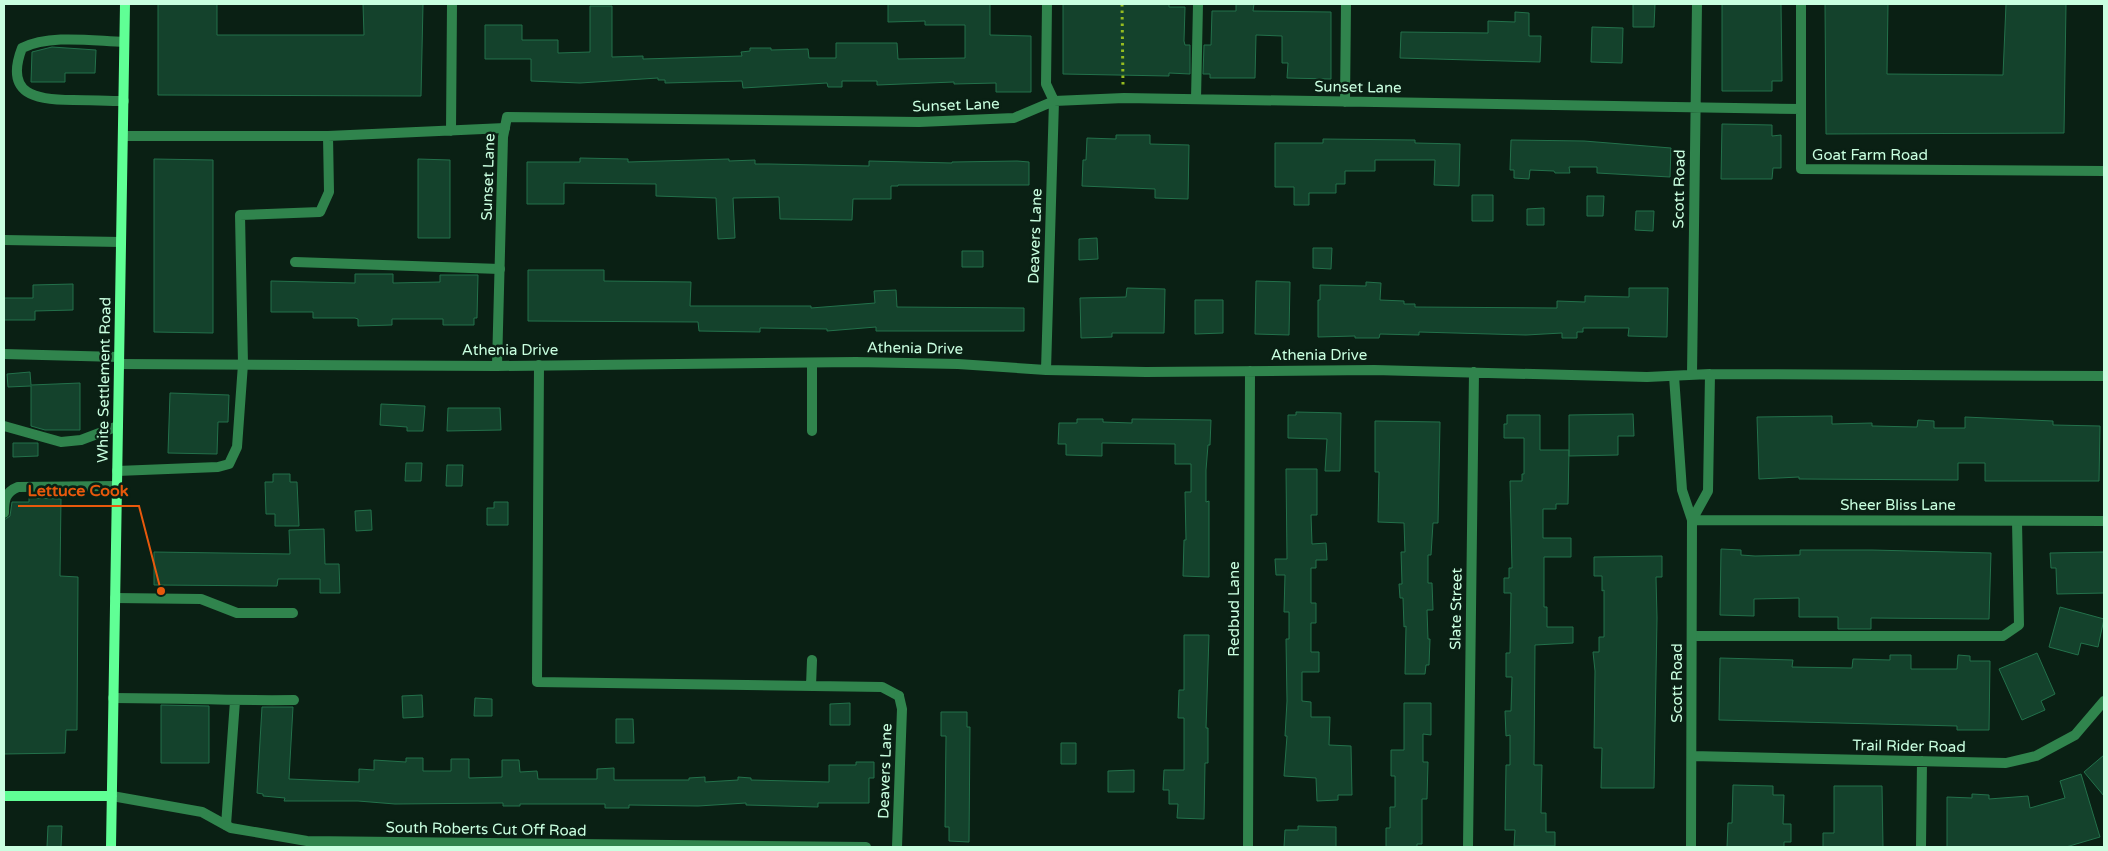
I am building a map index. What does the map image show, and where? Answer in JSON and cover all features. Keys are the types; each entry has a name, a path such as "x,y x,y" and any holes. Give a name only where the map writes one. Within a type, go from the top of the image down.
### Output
{"main road":[{"name":"White Settlement Road","path":"111,847 125,4"},
{"path":"4,796 112,796"}],"street":[{"path":"450,130 452,4"},
{"path":"1047,4 1046,84 1054,102"},
{"path":"1196,99 1198,4"},
{"path":"1344,102 1346,4"},
{"name":"Scott Road","path":"1692,375 1696,4"},
{"name":"Goat Farm Road","path":"1801,4 1801,169 2104,171"},
{"path":"124,42 52,40 33,42 22,48 18,59 18,76 22,87 30,95 49,100 124,101"},
{"name":"Sunset Lane","path":"497,366 505,128 507,118 986,121 1014,118 1054,102 1124,98 1801,108"},
{"name":"Deavers Lane","path":"1046,370 1054,102"},
{"path":"123,136 328,136 505,128"},
{"path":"117,471 218,467 229,464 236,447 243,364 240,215 320,212 330,192 328,136"},
{"path":"4,240 121,242"},
{"path":"295,262 500,269"},
{"name":"Athenia Drive","path":"4,354 243,364 497,366 812,363 958,364 1046,370 1146,372 1374,370 1674,376 1710,374 2104,376"},
{"path":"812,363 812,431"},
{"path":"539,365 537,682 811,686 812,660"},
{"name":"Redbud Lane","path":"1248,847 1250,370"},
{"name":"Slate Street","path":"1468,847 1474,372"},
{"name":"Scott Road","path":"1692,520 1708,491 1710,374"},
{"name":"Scott Road","path":"1674,376 1682,490 1692,520 1691,847"},
{"path":"4,426 61,442 81,440 118,426"},
{"path":"4,513 4,500 10,490 18,487 117,486"},
{"name":"Sheer Bliss Lane","path":"1692,520 2104,521"},
{"path":"1692,636 2003,636 2018,625 2017,521"},
{"path":"116,598 201,599 236,613 293,613"},
{"name":"Deavers Lane","path":"811,686 882,688 898,696 902,710 897,847"},
{"path":"113,698 294,700"},
{"path":"226,825 235,700"},
{"name":"Trail Rider Road","path":"1692,756 2006,763 2036,756 2075,735 2104,701"},
{"path":"1921,847 1922,761"},
{"name":"South Roberts Cut Off Road","path":"112,796 202,812 231,828 307,841 866,847"}],"path":[{"path":"1122,4 1124,98"}],"building":[{"path":"158,4 217,4 217,35 364,35 363,4 423,4 421,96 158,95"},
{"path":"888,4 990,4 990,35 1031,36 1031,92 996,92 996,83 954,84 954,82 877,85 877,81 842,81 842,87 828,87 827,83 743,88 742,81 665,83 665,80 658,80 658,78 580,83 531,81 531,59 485,59 485,25 522,25 522,40 558,40 558,53 590,52 590,6 612,6 612,57 643,56 643,59 742,56 741,52 750,51 750,48 771,48 771,50 808,49 809,58 836,58 836,43 897,43 898,59 965,58 965,25 925,25 925,21 888,22"},
{"path":"1063,4 1169,4 1169,7 1185,7 1184,41 1185,45 1190,45 1190,74 1169,73 1169,76 1063,74"},
{"path":"1236,4 1254,4 1253,11 1331,12 1331,79 1287,78 1288,63 1282,63 1282,36 1256,35 1255,78 1210,78 1210,74 1203,74 1204,45 1211,45 1212,11 1236,11"},
{"path":"1633,4 1655,4 1654,27 1633,27"},
{"path":"1722,4 1781,4 1782,81 1772,81 1772,91 1722,91"},
{"path":"1825,4 1888,4 1887,74 2003,75 2006,4 2066,4 2064,133 1826,134"},
{"path":"1515,12 1529,13 1529,36 1541,36 1540,62 1400,58 1401,32 1488,33 1488,21 1515,22"},
{"path":"1592,27 1623,28 1622,63 1591,62"},
{"path":"52,47 96,50 95,73 65,73 65,82 31,82 32,52"},
{"path":"1722,124 1772,125 1772,136 1781,135 1781,168 1773,168 1772,179 1721,179"},
{"path":"1116,135 1150,135 1150,144 1189,145 1188,199 1155,198 1155,189 1082,186 1083,160 1086,160 1087,138 1116,139"},
{"path":"1323,139 1415,140 1415,143 1460,144 1459,186 1434,185 1435,160 1375,160 1375,171 1345,171 1345,184 1336,184 1336,193 1309,193 1309,205 1294,205 1294,187 1275,187 1275,143 1323,143"},
{"path":"1511,140 1584,141 1671,148 1670,177 1597,173 1597,167 1569,167 1570,173 1530,170 1529,179 1514,178 1514,170 1510,170"},
{"path":"580,158 628,159 628,162 729,159 729,161 755,160 755,164 869,166 869,161 952,163 1017,161 1029,162 1029,185 891,186 891,199 853,199 852,220 780,219 779,197 733,198 735,238 718,239 716,198 656,196 656,184 564,183 564,204 527,204 527,162 580,162"},
{"path":"154,159 213,160 213,333 154,332"},
{"path":"418,159 450,160 450,238 418,238"},
{"path":"1472,195 1493,195 1493,221 1472,221"},
{"path":"1587,196 1604,196 1603,216 1587,216"},
{"path":"1544,208 1544,225 1527,225 1527,209"},
{"path":"1636,211 1654,211 1653,231 1635,230"},
{"path":"1097,238 1098,259 1079,260 1079,239"},
{"path":"1313,248 1332,248 1331,269 1313,268"},
{"path":"962,251 983,251 983,267 962,267"},
{"path":"528,270 604,270 604,281 691,282 690,306 811,306 811,308 875,303 874,291 896,290 897,307 1024,308 1024,331 876,331 876,327 827,331 827,329 760,328 760,332 699,331 698,322 528,321"},
{"path":"355,274 393,274 393,283 440,282 440,275 478,275 477,318 474,318 474,325 443,325 443,319 392,319 392,325 358,326 358,319 355,318 313,318 313,312 271,312 271,281 355,283"},
{"path":"1256,281 1290,282 1289,335 1255,334"},
{"path":"1366,282 1381,283 1380,300 1404,301 1404,304 1415,304 1415,307 1557,308 1557,301 1585,302 1585,296 1629,297 1629,288 1668,288 1667,337 1628,336 1629,328 1583,328 1583,332 1577,332 1577,338 1562,338 1562,333 1526,335 1419,332 1419,335 1380,334 1379,338 1355,338 1355,336 1318,337 1320,285 1366,286"},
{"path":"73,284 73,310 35,311 35,320 4,320 4,298 33,298 33,285"},
{"path":"1127,288 1165,289 1164,333 1112,333 1112,337 1081,338 1080,298 1126,297"},
{"path":"1195,300 1223,300 1223,333 1195,334"},
{"path":"30,372 31,385 80,383 80,430 45,430 31,426 31,386 8,387 7,374"},
{"path":"170,393 229,395 228,422 218,422 217,454 168,453"},
{"path":"381,404 425,406 423,431 407,431 407,427 380,425"},
{"path":"448,408 500,408 501,430 447,431"},
{"path":"1296,412 1341,413 1340,471 1325,471 1327,439 1288,438 1288,415 1296,415"},
{"path":"1633,414 1634,436 1618,436 1618,455 1569,456 1569,415"},
{"path":"1507,415 1540,415 1540,450 1569,450 1568,504 1556,504 1556,509 1543,509 1543,538 1571,538 1571,557 1544,557 1544,607 1547,607 1547,627 1573,627 1573,643 1535,645 1534,765 1542,765 1541,813 1546,813 1546,832 1555,832 1555,846 1514,846 1515,830 1505,830 1506,765 1510,765 1510,735 1506,736 1505,711 1511,711 1512,677 1506,677 1506,653 1510,653 1511,593 1504,593 1504,578 1509,578 1509,568 1512,568 1510,481 1522,481 1522,474 1524,474 1524,438 1504,438 1504,424 1507,424"},
{"path":"1832,416 1832,424 1872,423 1872,426 1917,427 1918,420 1934,421 1934,428 1965,428 1965,417 2053,421 2053,425 2100,426 2099,481 1985,481 1985,463 1958,463 1958,480 1799,479 1799,477 1759,479 1757,417"},
{"path":"1077,419 1103,419 1103,422 1132,423 1132,419 1211,420 1206,470 1206,502 1209,501 1209,577 1183,576 1184,540 1186,540 1185,492 1191,492 1191,464 1175,464 1175,444 1102,443 1102,456 1066,455 1066,444 1058,444 1059,423 1077,423"},
{"path":"1375,421 1440,422 1438,523 1433,523 1431,555 1428,555 1428,583 1432,583 1433,610 1427,610 1428,639 1430,639 1429,665 1426,665 1425,674 1405,674 1406,626 1404,627 1403,598 1400,598 1399,584 1402,584 1401,552 1405,552 1404,523 1378,522 1379,472 1375,472"},
{"path":"13,443 38,443 38,456 13,457"},
{"path":"406,463 422,463 421,481 405,481"},
{"path":"447,465 463,465 462,486 446,486"},
{"path":"1286,469 1317,469 1317,515 1311,515 1312,544 1326,543 1327,560 1316,560 1316,568 1311,568 1311,603 1316,603 1316,623 1311,623 1311,652 1319,652 1319,672 1302,672 1302,701 1311,702 1311,717 1330,717 1329,745 1351,746 1352,795 1338,795 1338,800 1317,801 1316,778 1284,776 1287,736 1285,736 1287,701 1286,639 1289,639 1289,612 1284,612 1285,575 1276,575 1275,559 1287,559"},
{"path":"273,474 290,474 290,482 297,482 299,526 275,526 275,514 266,514 265,482 273,482"},
{"path":"29,498 61,499 60,576 78,577 77,730 66,730 65,753 4,754 4,520 10,516 12,502 29,502"},
{"path":"494,502 508,502 508,525 487,525 487,508 494,508"},
{"path":"371,510 372,530 356,531 355,511"},
{"path":"324,529 325,564 339,564 340,593 320,593 320,579 278,579 277,586 154,585 154,552 290,554 289,530"},
{"path":"1721,549 1741,550 1741,555 1755,556 1800,555 1800,550 1991,553 1989,619 1871,618 1871,629 1838,629 1838,617 1799,617 1799,598 1754,599 1754,616 1720,615"},
{"path":"2104,552 2104,593 2057,594 2056,568 2051,568 2050,553"},
{"path":"1662,556 1662,577 1656,577 1654,788 1601,788 1602,748 1594,748 1595,671 1593,652 1599,652 1599,637 1604,637 1604,590 1602,591 1602,576 1594,576 1594,557"},
{"path":"2060,607 2104,619 2098,647 2081,643 2078,655 2049,647"},
{"path":"1184,635 1209,635 1206,728 1208,728 1208,763 1205,763 1204,819 1177,818 1178,804 1169,804 1169,790 1163,790 1164,770 1184,770 1184,718 1178,718 1179,690 1184,690"},
{"path":"2037,653 2055,694 2041,701 2045,710 2022,720 1999,669"},
{"path":"1890,655 1911,655 1911,669 1957,669 1958,655 1970,656 1970,661 1990,661 1989,730 1957,730 1957,726 1719,720 1720,658 1793,660 1792,667 1852,668 1853,659 1890,660"},
{"path":"422,695 423,717 403,718 402,696"},
{"path":"475,698 492,699 492,716 474,716"},
{"path":"850,703 850,725 830,725 830,704"},
{"path":"1404,703 1431,703 1431,735 1423,734 1423,762 1428,762 1427,799 1422,799 1422,844 1417,844 1417,847 1386,847 1386,828 1390,828 1390,807 1395,807 1395,776 1391,776 1391,750 1404,750"},
{"path":"161,705 209,706 209,763 161,763"},
{"path":"262,707 293,707 289,779 359,782 359,769 374,770 374,760 406,762 406,758 423,758 423,771 451,771 451,759 469,759 469,778 502,777 502,760 519,760 520,772 537,771 538,779 597,779 597,769 614,768 614,780 689,780 689,778 705,777 705,782 738,780 738,777 751,778 751,780 829,782 829,765 856,765 856,762 874,762 874,778 869,778 869,803 818,803 818,807 746,805 746,803 698,806 629,805 629,808 605,808 605,804 520,804 520,806 503,806 503,803 395,804 358,801 284,801 285,798 263,796 263,794 257,793"},
{"path":"941,712 967,712 967,727 970,727 969,842 949,841 949,827 945,827 946,736 941,736"},
{"path":"616,719 633,719 634,743 616,743"},
{"path":"1061,743 1076,743 1076,764 1061,764"},
{"path":"2104,755 2104,796 2084,772"},
{"path":"1134,770 1134,792 1108,792 1108,771"},
{"path":"2081,774 2100,837 2066,847 1947,847 1947,797 1972,798 1972,794 1989,795 1989,799 2028,796 2030,808 2065,798 2060,781"},
{"path":"1733,785 1773,786 1773,795 1784,795 1783,824 1791,824 1791,842 1784,842 1784,847 1727,847 1728,823 1732,823"},
{"path":"1834,786 1882,786 1883,847 1823,847 1823,833 1834,833"},
{"path":"48,826 62,826 61,847 47,847"},
{"path":"1298,826 1336,827 1336,847 1284,847 1285,830 1298,830"}],"place":[{"name":"Lettuce Cook","path":"161,591"}]}
